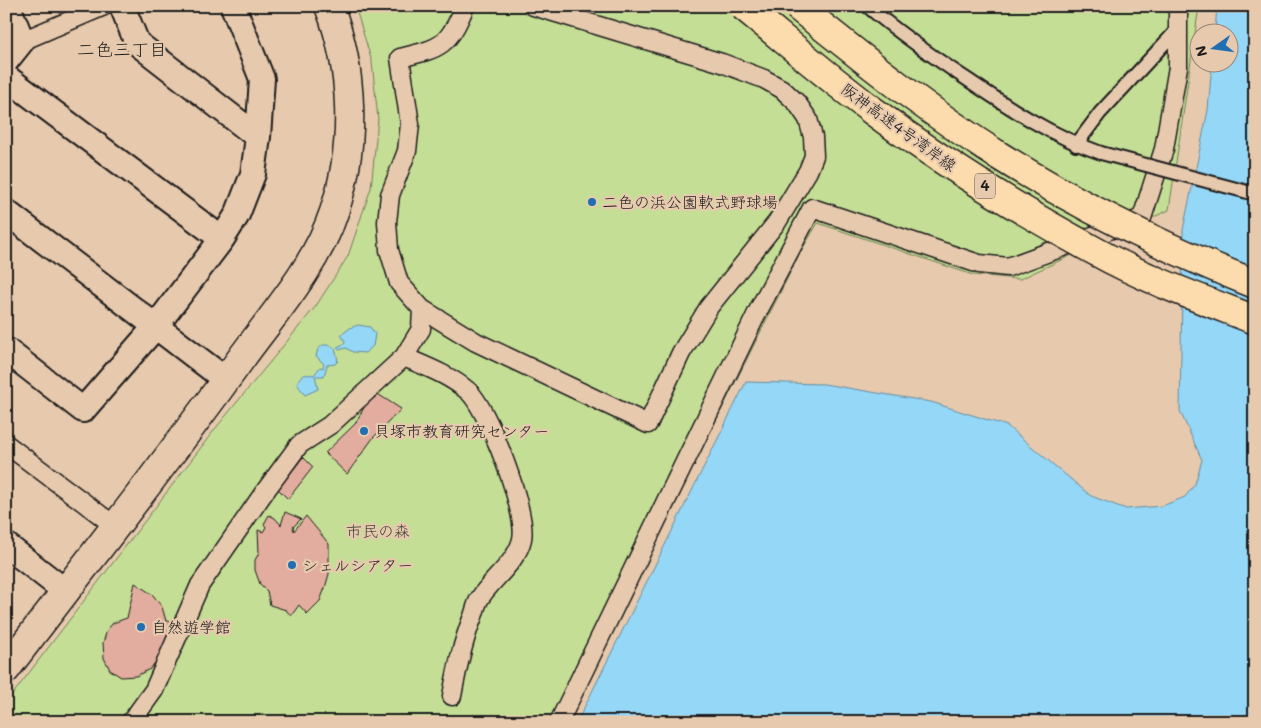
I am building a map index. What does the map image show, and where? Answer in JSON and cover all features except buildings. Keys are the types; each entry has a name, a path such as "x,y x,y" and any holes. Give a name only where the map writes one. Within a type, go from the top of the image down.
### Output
{"highway":[{"name":"阪神高速4号湾岸線","path":"743,6 872,110 941,159 1018,207 1096,252 1173,288 1255,320"},
{"name":"阪神高速4号湾岸線","path":"797,6 874,68 1001,157 1100,213 1195,260 1255,284"}],"street":[{"path":"8,6 22,41"},
{"path":"6,61 22,41 104,6"},
{"path":"122,6 137,43 258,137"},
{"path":"6,350 83,410 156,326 222,239 237,215 253,174 262,80 233,6"},
{"path":"6,668 226,380 310,263 334,212 343,174 349,102 341,42 329,6"},
{"path":"465,6 456,27 438,48 400,58 410,124 406,151 390,195 387,231 389,250 399,283 422,309 476,342 648,424 681,353 709,307 777,222 808,172 814,156 808,119 797,103 782,89 764,79 722,63 533,6"},
{"path":"559,722 758,311 812,208 979,264 1008,266 1142,218 1164,149 1178,67 1176,31 1178,6"},
{"path":"6,77 222,239"},
{"path":"6,212 226,380"},
{"path":"131,722 154,690 200,585 299,444 330,425 404,357 421,329 422,309"},
{"path":"404,357 446,375 470,392 485,416 504,461 522,519 522,539 512,557 480,598 464,637 452,696"},
{"path":"6,444 115,526"},
{"path":"6,545 65,591"}],"lane":[{"path":"867,6 901,35 1010,109 1076,145 1255,194"},
{"path":"1076,145 1100,113 1176,31"}],"green space":[{"name":"市民の森","path":"355,6 1199,6 1197,22 1188,22 1189,72 1169,210 1020,279 973,275 818,223 800,253 565,722 6,722 6,703 215,429 316,306 348,256 371,188 378,119 372,62"}],"water":[{"path":"1217,6 1255,6 1255,722 577,722 746,382 824,384 931,402 1007,426 1091,496 1126,509 1162,506 1185,497 1195,484 1202,460 1180,411 1183,230 1208,110 1211,72 1238,72 1238,22 1216,22"},
{"path":"358,325 370,327 375,334 373,346 365,353 353,352 346,348 339,350 337,347 344,344 345,341 341,335"},
{"path":"323,345 335,348 338,361 335,364 327,365 324,376 315,376 318,389 305,395 297,384 298,381 303,375 314,375 320,367 323,368 324,364 316,356 318,349"}],"place":[{"name":"二色の浜公園軟式野球場","path":"592,202"},
{"name":"貝塚市教育研究センター","path":"364,431"},
{"name":"シェルシアター","path":"292,565"},
{"name":"自然遊学館","path":"141,627"}],"district":[{"name":"二色三丁目","path":"122,50"}]}
